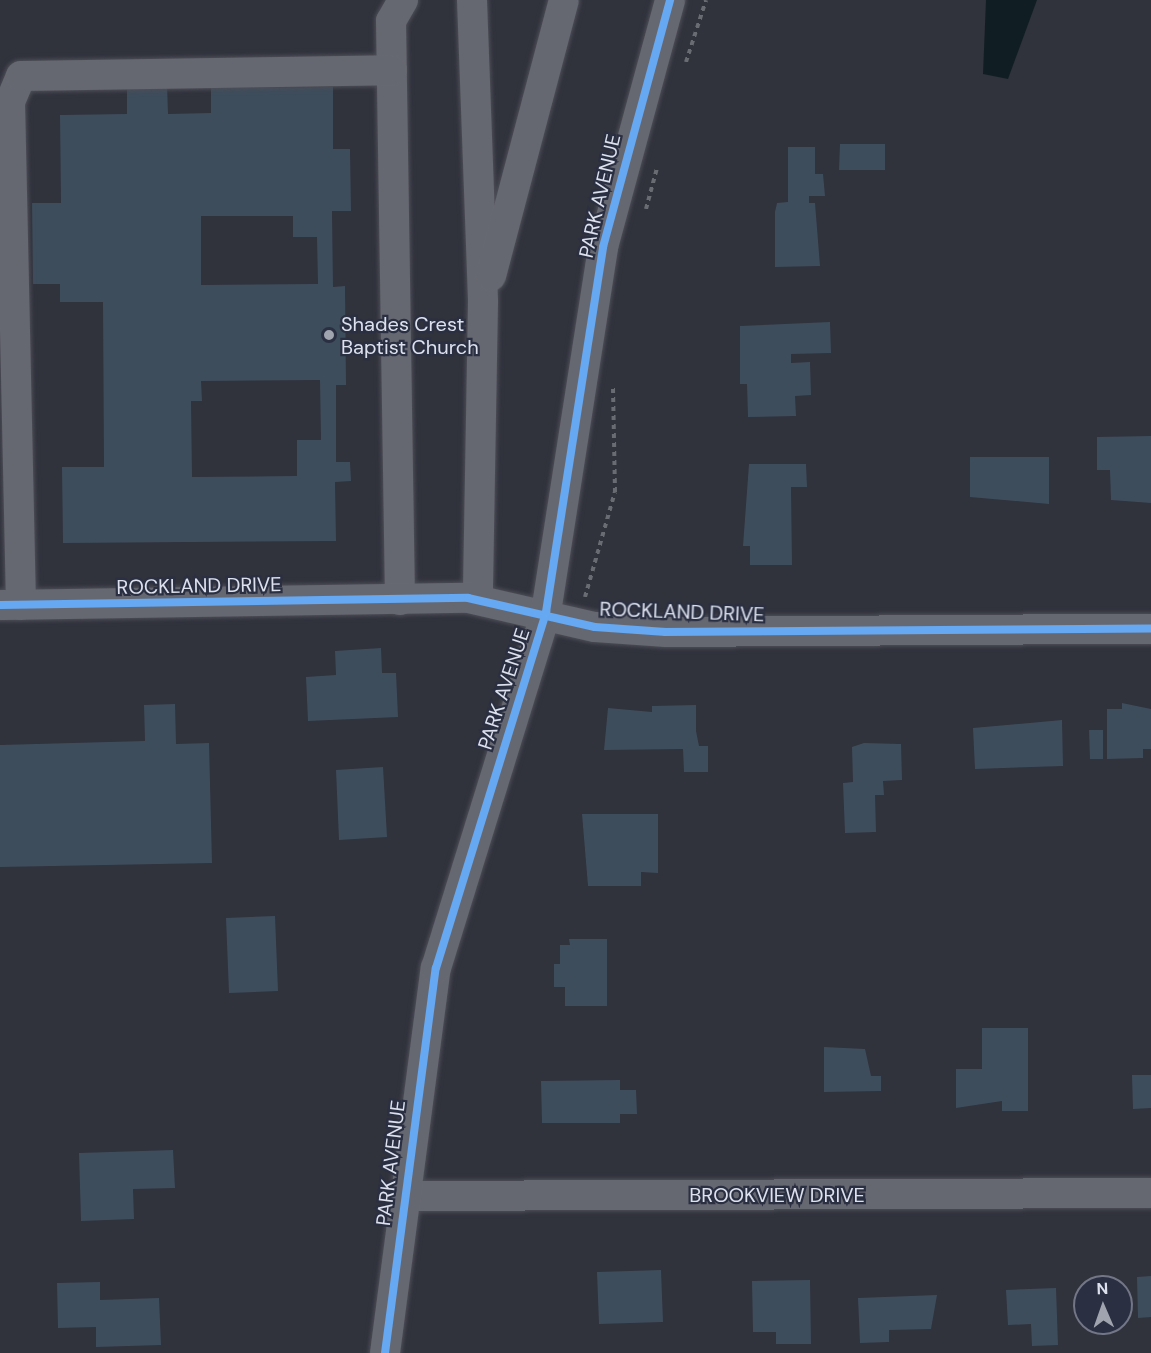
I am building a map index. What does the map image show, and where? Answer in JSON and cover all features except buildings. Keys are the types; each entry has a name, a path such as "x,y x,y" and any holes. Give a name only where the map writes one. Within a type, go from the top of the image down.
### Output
{"street":[{"path":"400,600 391,21 403,0"},
{"path":"472,0 483,302 478,598"},
{"path":"483,302 564,0"},
{"name":"PARK AVENUE","path":"385,1353 403,1196 427,1023 452,905 546,612 603,247 670,0"},
{"path":"10,605 7,315 10,102 21,76 392,70"},
{"name":"ROCKLAND DRIVE","path":"10,605 478,598 546,612 595,627 666,632 1151,629"},
{"name":"BROOKVIEW DRIVE","path":"403,1196 1151,1193"}],"shaded area":[{"path":"986,0 1037,0 1008,79 983,74"}],"cycle path":[{"path":"385,1353 436,968 546,612 603,247 670,0"},
{"path":"0,605 468,598 595,627 666,632 1151,629"}],"place":[{"name":"Shades Crest Baptist Church","path":"329,335"}]}
